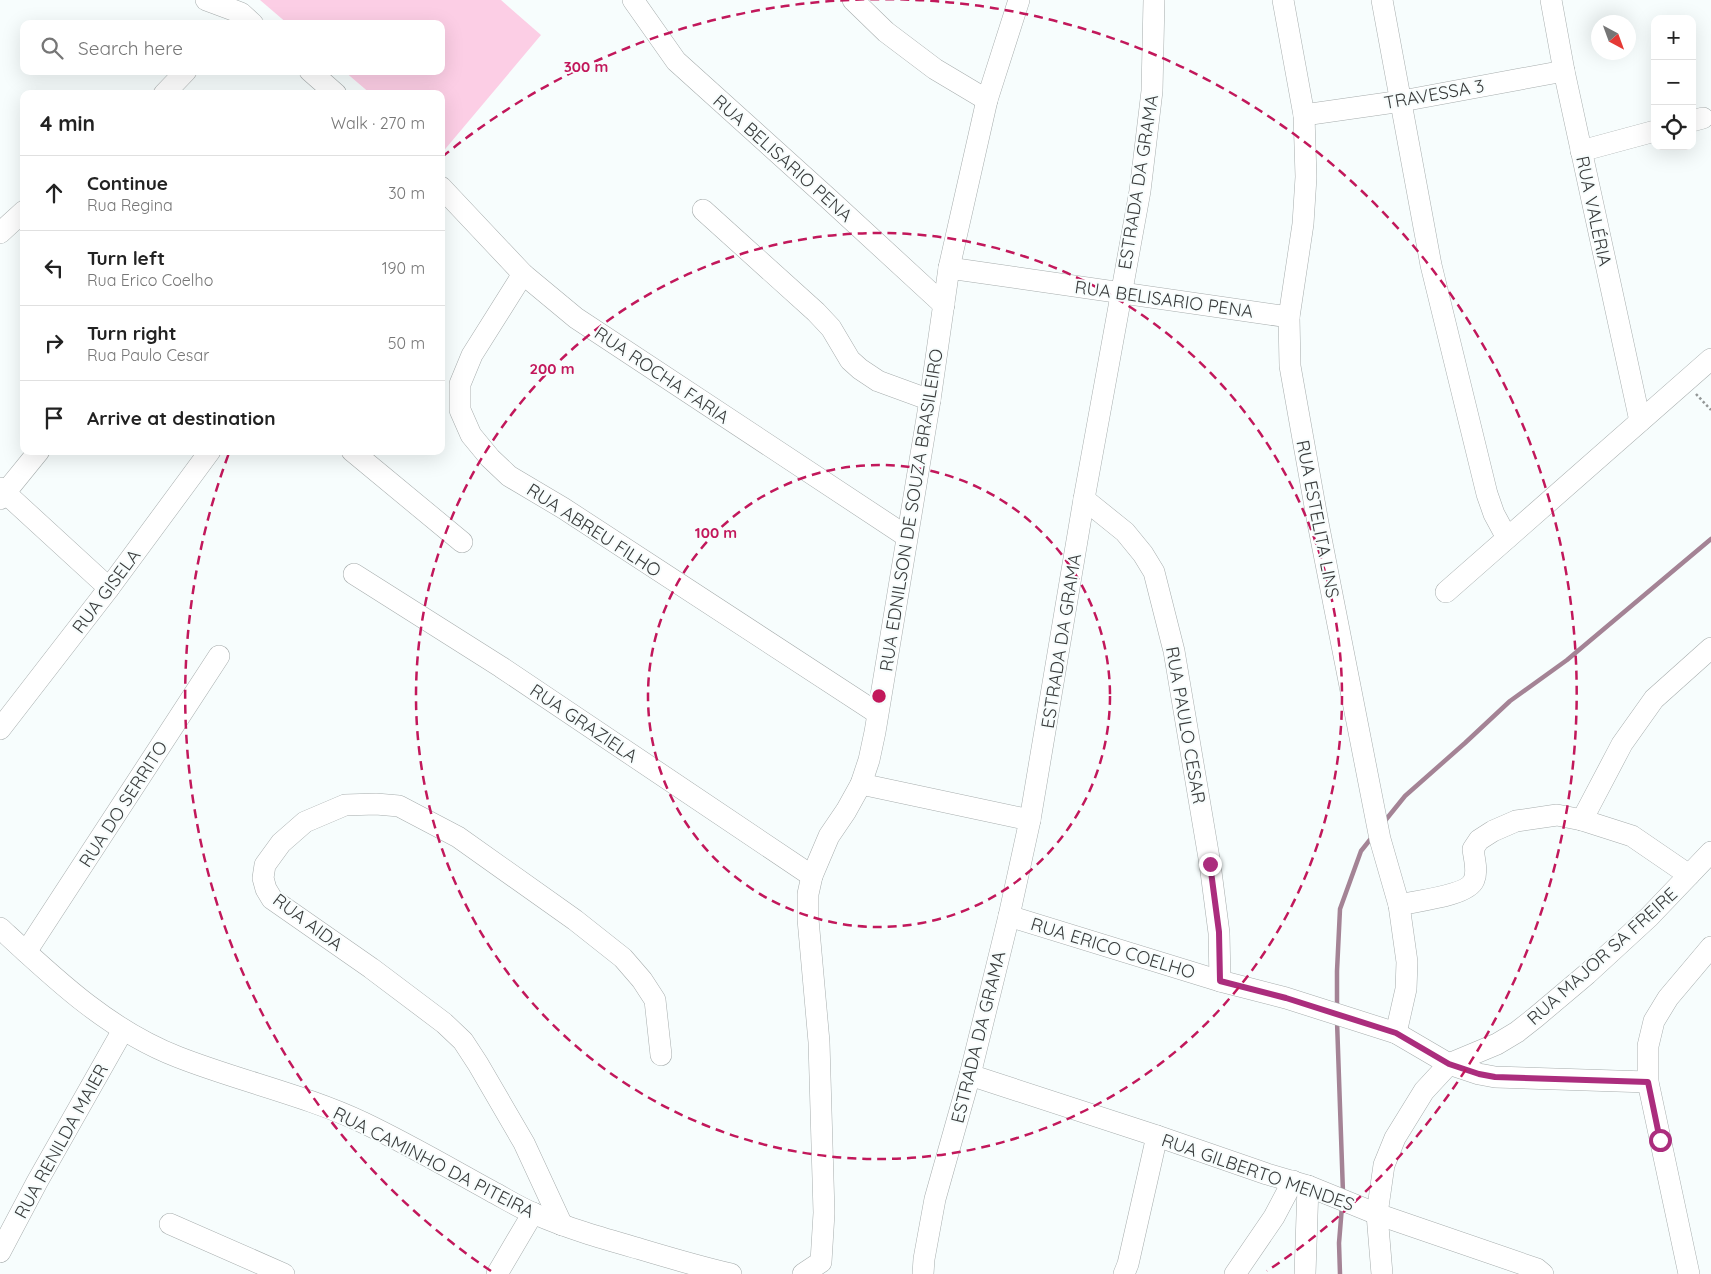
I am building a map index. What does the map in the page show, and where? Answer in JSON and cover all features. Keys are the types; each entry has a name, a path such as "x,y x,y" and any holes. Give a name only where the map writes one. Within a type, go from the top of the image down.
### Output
{"street":[{"name":"RUA BELISARIO PENA","path":"633,0 676,61 944,305"},
{"path":"853,0 886,32 935,69 987,100"},
{"name":"RUA EDNILSON DE SOUZA BRASILEIRO","path":"803,1274 821,1268 824,1213 819,1042 808,919 808,894 812,876 829,836 861,784 869,760 930,400 949,268 987,100 1018,0"},
{"name":"ESTRADA DA GRAMA","path":"923,1274 935,1200 970,1075 1009,916 1030,820 1084,499 1140,191 1152,91 1154,0"},
{"name":"RUA ESTELITA LINS","path":"1283,0 1304,116 1306,177 1303,224 1289,317 1290,366 1295,402 1378,830 1399,905 1407,962 1406,989 1396,1033"},
{"path":"1382,0 1433,274 1487,494 1494,514 1507,538"},
{"name":"RUA VALÉRIA","path":"1551,0 1564,71 1640,421"},
{"path":"214,7 229,8 248,20"},
{"name":"TRAVESSA 3","path":"1304,116 1564,71"},
{"path":"168,90 182,75"},
{"path":"315,75 331,90"},
{"path":"1581,151 1651,132"},
{"name":"RUA ROCHA FARIA","path":"445,191 522,274 584,323 906,536"},
{"path":"702,210 816,312 831,328 850,360 860,369 878,381 930,400"},
{"path":"0,233 20,215"},
{"name":"RUA BELISARIO PENA","path":"949,268 1289,317"},
{"name":"RUA ABREU FILHO","path":"522,274 472,355 460,384 460,410 470,435 509,476 571,514 877,713"},
{"path":"1446,592 1711,360"},
{"path":"36,455 2,494 109,588"},
{"name":"RUA GISELA","path":"0,729 109,588 207,455"},
{"path":"357,455 462,542"},
{"name":"RUA PAULO CESAR","path":"1084,499 1125,532 1143,554 1154,572 1174,650 1210,864 1219,932 1220,981"},
{"name":"RUA GRAZIELA","path":"354,574 500,667 812,876"},
{"path":"1582,820 1622,744 1654,699 1711,648"},
{"name":"RUA DO SERRITO","path":"26,952 219,656"},
{"path":"861,784 1030,820"},
{"name":"RUA AIDA","path":"562,1225 524,1143 463,1041 444,1023 372,968 272,899 266,889 263,878 265,865 281,843 305,822 345,805 376,804 399,806 458,837 575,920 623,958 642,980 655,1000 661,1055"},
{"path":"1399,905 1453,894 1467,888 1474,881 1476,872 1473,849 1479,840 1493,831 1516,821 1548,816 1582,820 1632,836 1689,876"},
{"name":"RUA MAJOR SA FREIRE","path":"1382,1274 1367,1210 1394,1138 1424,1091 1449,1064 1497,1044 1517,1032 1536,1017 1587,974 1649,917 1711,852"},
{"name":"RUA ERICO COELHO","path":"1009,916 1220,981 1286,998 1396,1033 1449,1064 1479,1074 1495,1077 1648,1082"},
{"name":"RUA CAMINHO DA PITEIRA","path":"0,928 65,988 93,1010 123,1030 178,1057 328,1108 363,1123 533,1213 562,1225 724,1273"},
{"path":"1689,1274 1648,1082 1648,1046 1654,1021 1668,998 1711,948"},
{"name":"RUA RENILDA MAIER","path":"0,1252 37,1182 123,1030"},
{"name":"RUA GILBERTO MENDES","path":"970,1075 1300,1184 1367,1210 1537,1269 1544,1274"},
{"path":"1124,1274 1128,1264 1157,1136"},
{"path":"1235,1274 1274,1217 1300,1184"},
{"path":"1300,1184 1305,1274"},
{"path":"497,1274 533,1213"},
{"path":"170,1224 284,1274"}],"shaded area":[{"path":"260,0 501,0 541,35 445,149 445,90 366,90 349,75 445,75 445,20 283,20"}],"waterway":[{"path":"1384,822 1405,796 1510,701 1567,660 1711,539"},
{"path":"1337,1008 1340,909 1361,851 1373,836"},
{"path":"1337,1021 1343,1193"},
{"path":"1340,1274 1339,1243 1342,1206"}],"route":[{"path":"1210,864 1219,932 1220,981 1286,998 1396,1033 1449,1064 1479,1074 1495,1077 1648,1082 1660,1140"}]}
